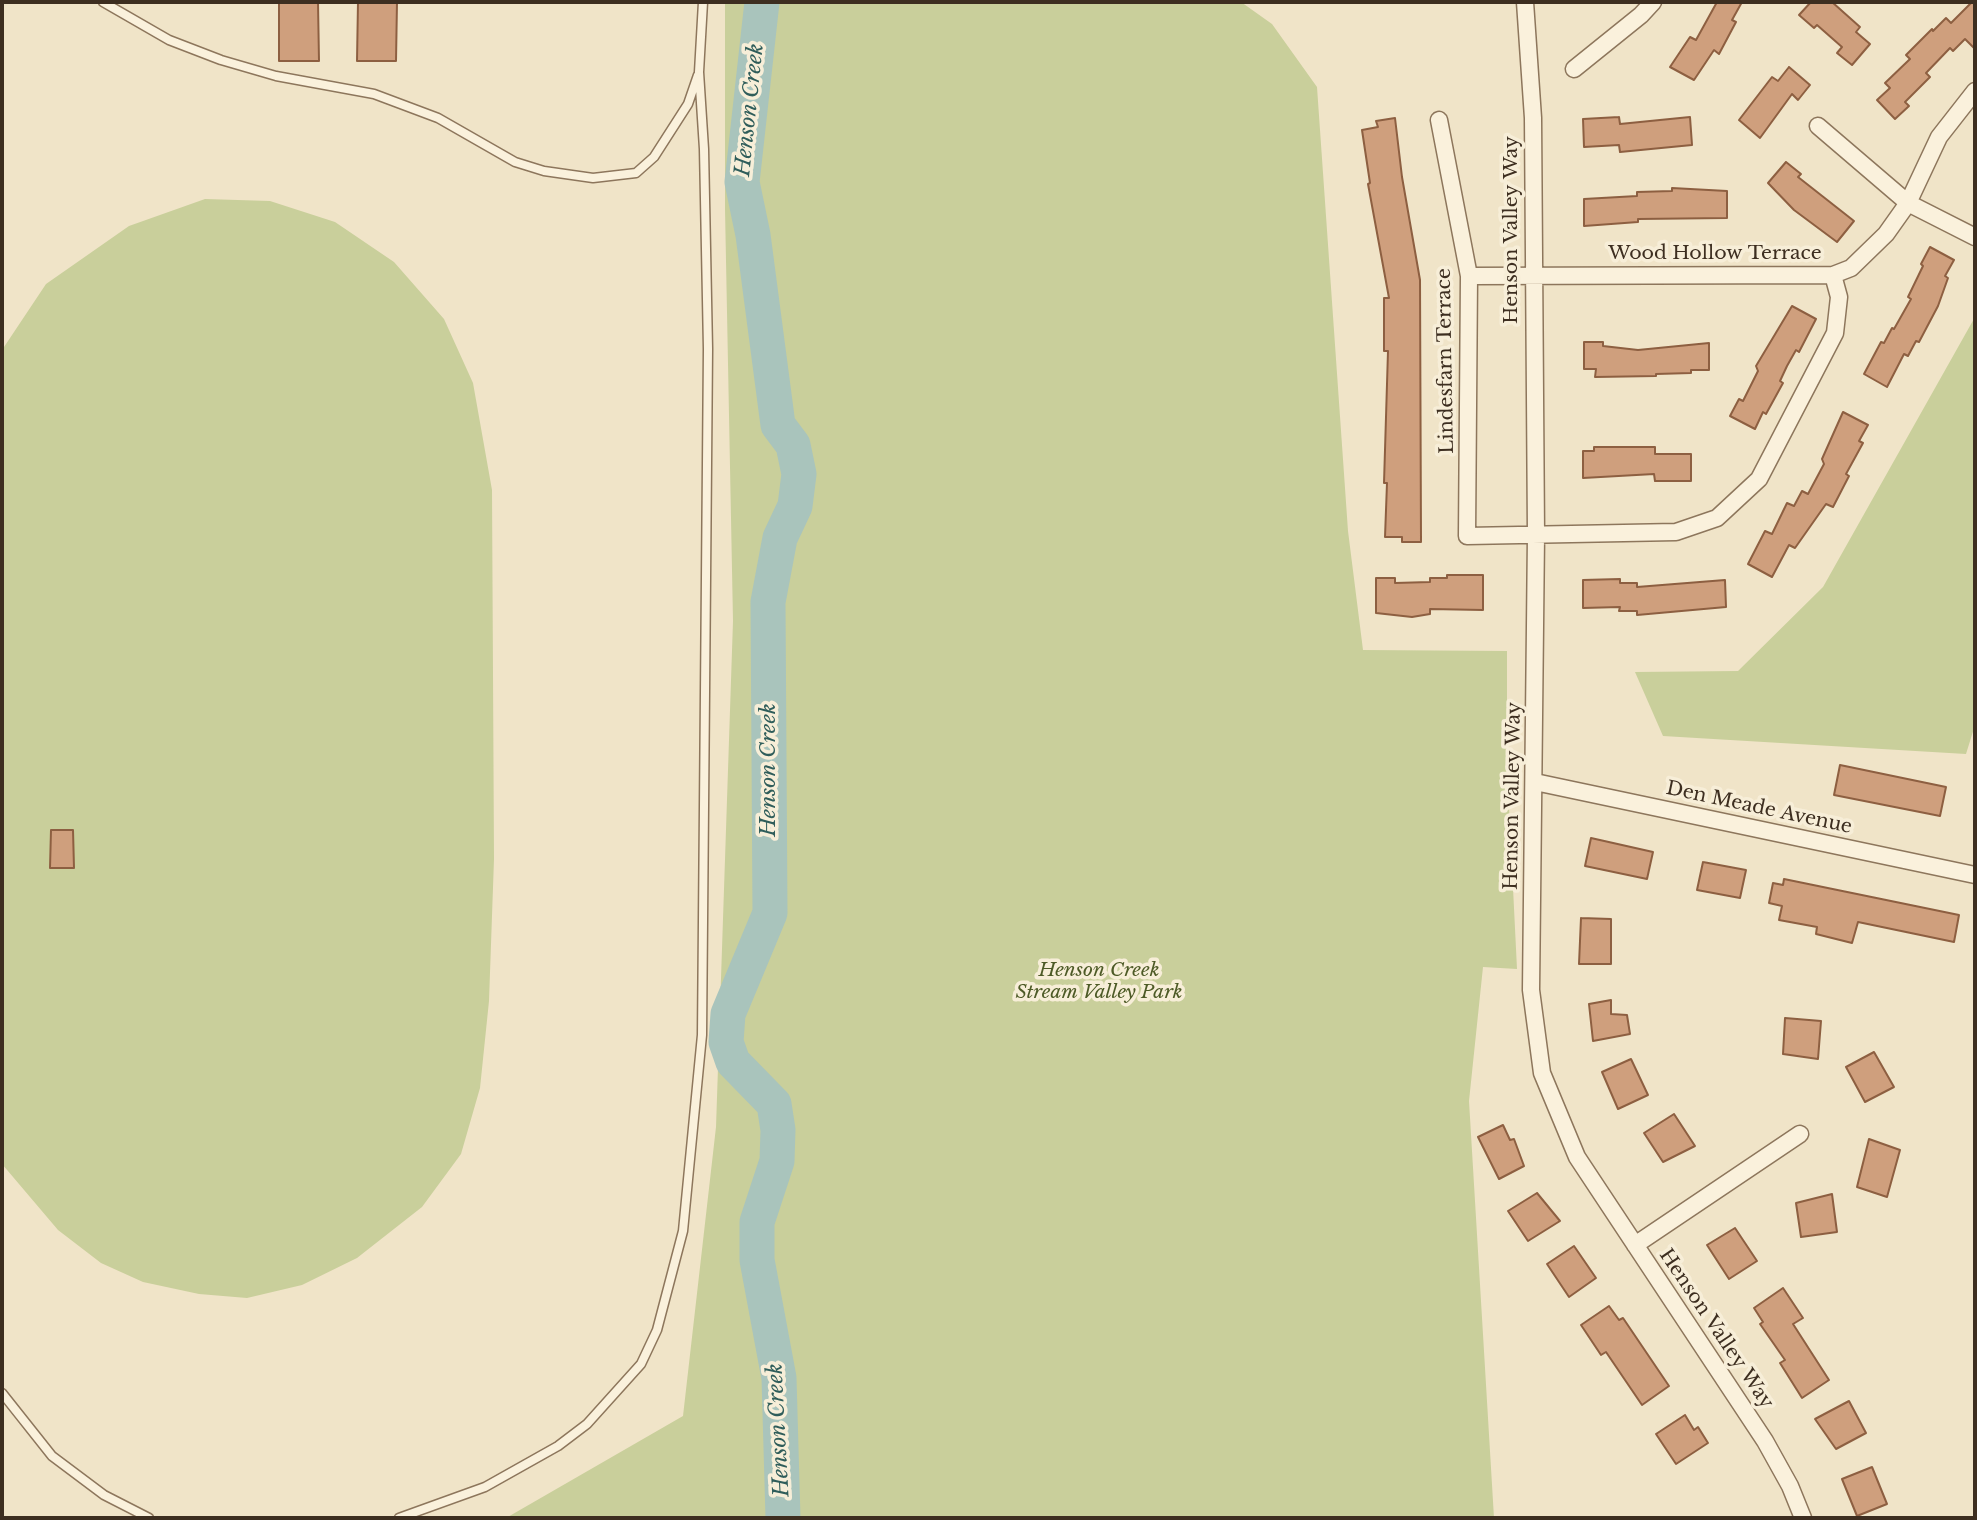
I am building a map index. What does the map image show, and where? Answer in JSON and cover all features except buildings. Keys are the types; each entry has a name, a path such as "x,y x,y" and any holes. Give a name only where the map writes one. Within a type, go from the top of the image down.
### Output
{"street":[{"name":"Henson Valley Way","path":"1525,2 1533,118 1536,535 1531,989 1542,1073 1577,1157 1765,1441 1790,1486 1803,1518"},
{"path":"1574,69 1641,15 1653,2"},
{"name":"Wood Hollow Terrace","path":"1469,276 1833,275 1851,268 1875,247 1908,203 1939,137 1975,90"},
{"name":"Lindesfarn Terrace","path":"1439,120 1469,276 1467,536 1536,535"},
{"path":"1818,126 1908,203 1975,237"},
{"path":"1536,535 1676,532 1717,518 1734,504 1759,479 1835,332 1839,297 1833,275"},
{"name":"Den Meade Avenue","path":"1535,782 1975,875"},
{"path":"1635,1245 1800,1134"}],"lane":[{"path":"103,2 169,40 221,60 276,76 374,94 438,118 515,162 544,171 593,178 636,173 654,156 688,104 699,72"},
{"path":"399,1518 485,1487 558,1446 587,1424 641,1364 657,1330 683,1231 702,1035 708,349 704,149 699,72 703,2"},
{"path":"2,1393 52,1456 104,1495 149,1518"}],"green space":[{"name":"Henson Creek Stream Valley Park","path":"725,2 1241,2 1272,24 1317,87 1348,531 1363,650 1507,651 1507,766 1517,969 1483,967 1469,1101 1494,1518 506,1518 683,1416 716,1127 733,621 725,209"},
{"path":"205,199 270,201 335,222 394,262 444,319 473,383 492,490 494,859 489,1001 480,1088 461,1154 422,1207 357,1258 302,1285 247,1298 199,1294 143,1282 101,1263 58,1230 2,1164 2,350 46,284 129,226"},
{"path":"1975,317 1975,725 1966,754 1663,736 1635,672 1738,671 1823,587"}],"waterway":[{"name":"Henson Creek","path":"762,2 742,182 753,235 778,425 793,445 799,474 795,506 780,538 768,602 770,913 728,1014 726,1042 733,1062 774,1104 778,1130 777,1161 757,1222 757,1260 779,1378 783,1518"}]}
